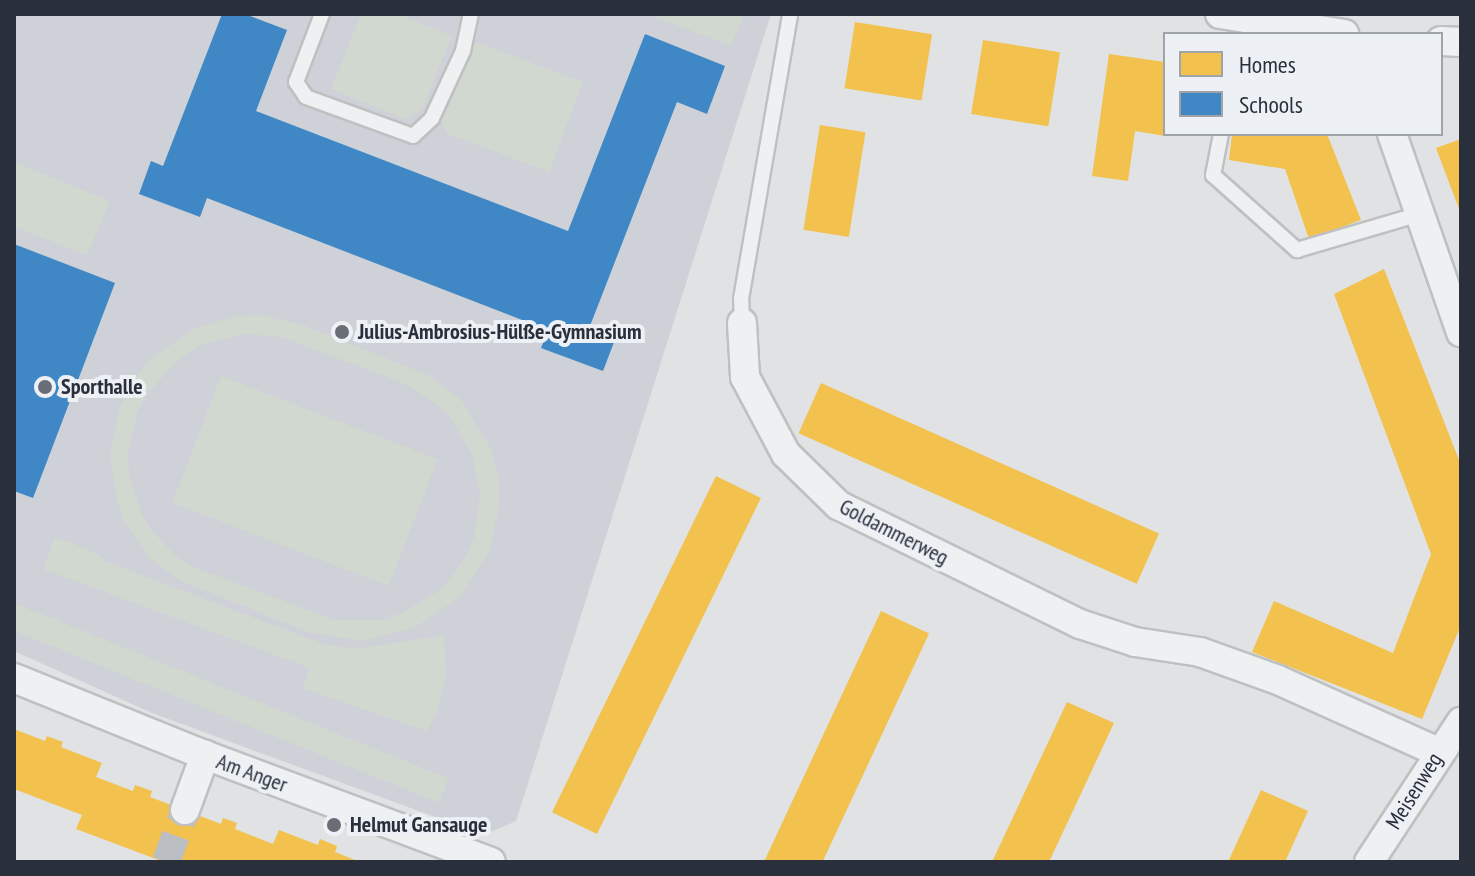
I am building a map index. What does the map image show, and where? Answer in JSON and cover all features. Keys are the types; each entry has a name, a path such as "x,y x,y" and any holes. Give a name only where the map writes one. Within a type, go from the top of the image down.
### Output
{"street":[{"path":"1233,22 1326,32"},
{"path":"1393,136 1461,332"},
{"name":"Goldammerweg","path":"742,323 745,377 786,454 838,505 1080,624 1135,642 1200,652 1278,680 1438,752"},
{"name":"Am Anger","path":"14,678 205,755 491,862"},
{"name":"Meisenweg","path":"1369,862 1438,752 1461,722"},
{"path":"185,810 205,755"}],"lane":[{"path":"322,14 296,82 306,97 413,136 432,118 463,51 471,14"},
{"name":"Goldammerweg","path":"742,323 741,299 790,14"},
{"path":"1221,136 1213,175 1297,250 1420,214"}],"shaded area":[{"name":"Julius-Ambrosius-Hülße-Gymnasium","path":"14,14 771,14 516,821 484,835 152,713 14,651"},
{"path":"361,14 398,14 452,36 422,110 405,119 331,89"},
{"path":"647,14 744,14 731,46"},
{"path":"471,40 583,82 549,172 448,134 441,121"},
{"path":"14,162 110,201 87,255 14,227"},
{"path":"259,315 303,325 430,376 462,401 491,449 499,479 499,505 490,551 460,597 414,628 362,641 308,632 181,581 151,559 124,521 117,501 110,456 119,409 131,383 149,360 195,328 238,316","holes":["244,334 281,337 403,383 436,403 452,420 472,455 480,495 474,537 466,556 442,589 404,612 384,620 334,620 195,568 178,558 152,531 141,513 129,474 128,453 137,413 147,393 181,358 203,344"]},
{"path":"221,376 438,459 389,586 172,503"},
{"path":"55,537 98,554 105,561 320,643 355,649 444,635 446,675 437,712 427,731 302,688 310,668 43,569"},
{"path":"14,603 449,779 439,803 14,631"}],"building: Homes":[{"path":"855,22 932,34 922,100 845,88"},
{"path":"983,40 1060,52 1048,126 971,114"},
{"path":"1109,54 1163,62 1163,136 1135,131 1128,181 1092,176"},
{"path":"820,125 865,132 849,237 803,230"},
{"path":"1232,136 1328,136 1361,220 1309,239 1285,169 1229,160"},
{"path":"1461,139 1461,214 1436,148"},
{"path":"1384,269 1461,465 1461,625 1422,719 1252,652 1274,601 1393,653 1431,554 1334,294"},
{"path":"821,383 1159,533 1137,584 799,433"},
{"path":"716,476 761,498 597,834 552,812"},
{"path":"881,611 929,633 822,862 764,862"},
{"path":"1067,702 1114,723 1049,862 992,862"},
{"path":"14,729 45,741 47,736 63,742 61,747 102,763 96,777 133,791 135,785 152,791 150,797 221,824 223,818 237,823 235,829 273,844 279,830 318,845 320,839 337,846 335,852 360,862 164,862 76,829 82,815 14,789"},
{"path":"1261,790 1308,811 1285,862 1228,862"}],"building: Schools":[{"path":"222,14 245,14 287,30 256,111 568,231 645,34 725,66 707,114 677,102 590,326 616,337 603,371 541,348 548,330 207,198 200,217 139,194 151,161 163,166"},
{"name":"Sporthalle","path":"14,244 115,283 33,498 14,491"}],"tunnel":[{"path":"166,862 185,810"}],"place":[{"name":"Julius-Ambrosius-Hülße-Gymnasium","path":"342,332"},
{"name":"Sporthalle","path":"45,387"},
{"name":"Helmut Gansauge","path":"334,825"}]}
